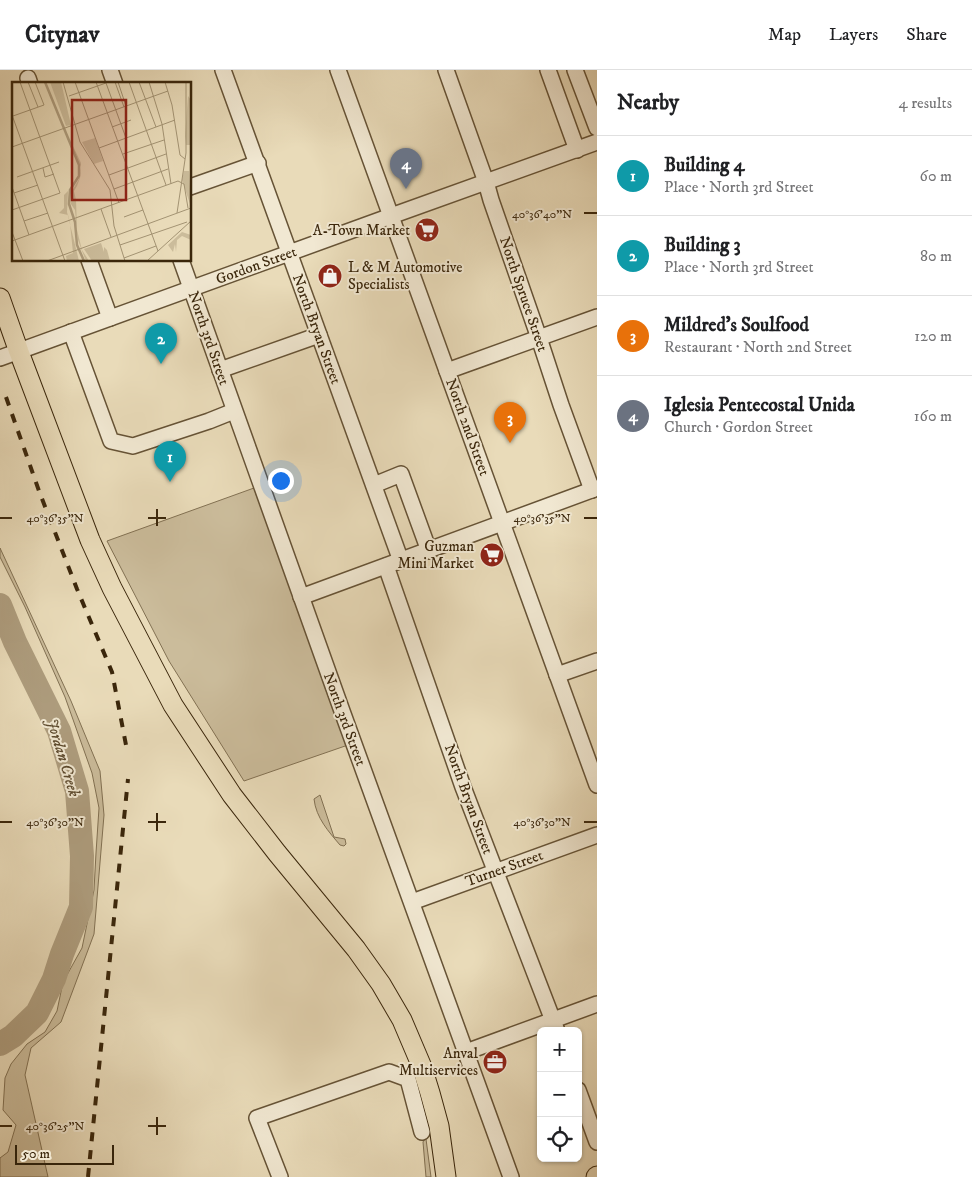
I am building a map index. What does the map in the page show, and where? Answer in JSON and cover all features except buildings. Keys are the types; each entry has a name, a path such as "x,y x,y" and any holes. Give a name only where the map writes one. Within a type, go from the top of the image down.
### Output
{"main road":[{"path":"0,298 90,540 112,588 173,705 232,795 356,949 381,984 402,1020 422,1067 430,1092 438,1126 446,1177"}],"street":[{"path":"110,70 114,82"},
{"name":"North Bryan Street","path":"223,70 401,561"},
{"name":"North 2nd Street","path":"338,70 597,785"},
{"name":"North Spruce Street","path":"446,70 561,405 595,489"},
{"path":"548,70 577,150"},
{"path":"575,70 597,128"},
{"name":"Gordon Street","path":"0,358 597,142"},
{"path":"191,187 258,163"},
{"path":"90,261 110,318"},
{"name":"North 3rd Street","path":"181,261 234,412 511,1177"},
{"path":"447,371 597,317"},
{"path":"71,332 112,441 133,446 234,412"},
{"path":"220,370 319,335"},
{"path":"374,485 401,474 428,550"},
{"path":"301,597 595,489"},
{"name":"North Bryan Street","path":"386,566 463,787 555,1026"},
{"path":"557,675 597,660"},
{"name":"Turner Street","path":"412,902 597,835"},
{"path":"466,1052 555,1026 597,1004"},
{"path":"280,1177 257,1118 389,1072 408,1079 422,1132"},
{"path":"582,1101 597,1142"}],"shaded area":[{"path":"254,488 348,745 244,781 169,661 107,541"},
{"path":"0,548 71,701 100,771 104,815 94,934 61,1022 31,1048 25,1075 48,1177 0,1177 0,1158 8,1152 16,1125 3,1110 5,1078 11,1064 27,1044 45,1032 57,1011 63,982 82,948 94,890 99,808 92,773 65,697 25,607 0,557"},
{"path":"320,795 334,837 345,839 346,844 344,846 340,845 327,830 317,812 314,799"},
{"path":"426,1139 431,1177 426,1177 423,1142"}],"waterway":[{"name":"Jordan Creek","path":"0,605 15,642 59,731 77,791 82,856 81,907 54,979 37,1013 13,1036 0,1044"}],"railway":[{"path":"6,397 39,491 112,672 126,745"},
{"path":"88,1177 128,779"}],"place":[{"name":"Iglesia Pentecostal Unida","path":"406,189"},
{"name":"A-Town Market","path":"427,230"},
{"name":"L & M Automotive Specialists","path":"330,276"},
{"name":"Building 3","path":"161,364"},
{"name":"Mildred's Soulfood","path":"510,443"},
{"name":"Building 4","path":"170,482"},
{"name":"Guzman Mini Market","path":"492,555"},
{"name":"Anval Multiservices","path":"495,1062"}]}
